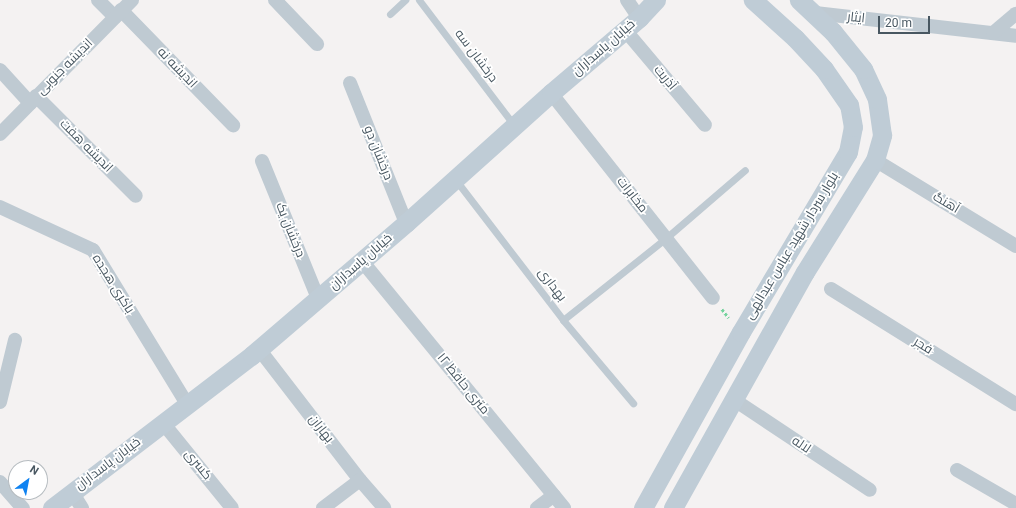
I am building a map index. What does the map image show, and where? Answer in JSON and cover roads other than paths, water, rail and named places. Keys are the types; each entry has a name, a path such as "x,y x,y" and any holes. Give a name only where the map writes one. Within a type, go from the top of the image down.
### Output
{"street":[{"name":"اندیشه نه","path":"98,0 118,14 233,125"},
{"name":"اندیشه جنوبی","path":"0,134 132,0"},
{"path":"275,0 317,44"},
{"path":"627,0 639,18"},
{"name":"خیابان پاسداران","path":"52,508 259,349 406,223 551,93 639,18 656,0"},
{"name":"بلوار سردار شهید عباس عبدالهی","path":"643,508 741,332 848,152 853,127 849,105 824,68 795,38 753,0"},
{"name":"بلوار سردار شهید عباس عبدالهی","path":"673,508 805,272 875,160 882,135 877,99 863,69 833,32 799,0"},
{"name":"ایثار","path":"814,13 1016,36"},
{"path":"993,33 1016,14"},
{"name":"آذریت","path":"625,30 705,126"},
{"name":"اندیشه هفت","path":"0,70 136,196"},
{"name":"درخشان دو","path":"350,83 406,223"},
{"name":"مخابرات","path":"551,93 713,298"},
{"name":"آهنگ","path":"875,160 1016,246"},
{"name":"درخشان یک","path":"262,161 318,298"},
{"name":"باکری هجده","path":"0,207 93,250 187,404"},
{"name":"۱۲ متری حافظ","path":"362,261 564,508"},
{"name":"فجر","path":"831,289 1016,404"},
{"path":"0,402 16,340"},
{"name":"بهاران","path":"259,349 360,480 384,508"},
{"name":"لاله","path":"733,400 870,490"},
{"name":"کسری","path":"163,423 232,508"},
{"path":"957,470 1016,504"},
{"path":"323,508 360,480"},
{"path":"0,482 23,508"},
{"path":"72,492 82,508"},
{"path":"537,508 554,495"}],"lane":[{"path":"390,14 405,0"},
{"name":"درخشان سه","path":"419,0 515,126"},
{"path":"564,320 666,238 745,170"},
{"name":"بهداری","path":"455,179 564,320 633,403"}]}
